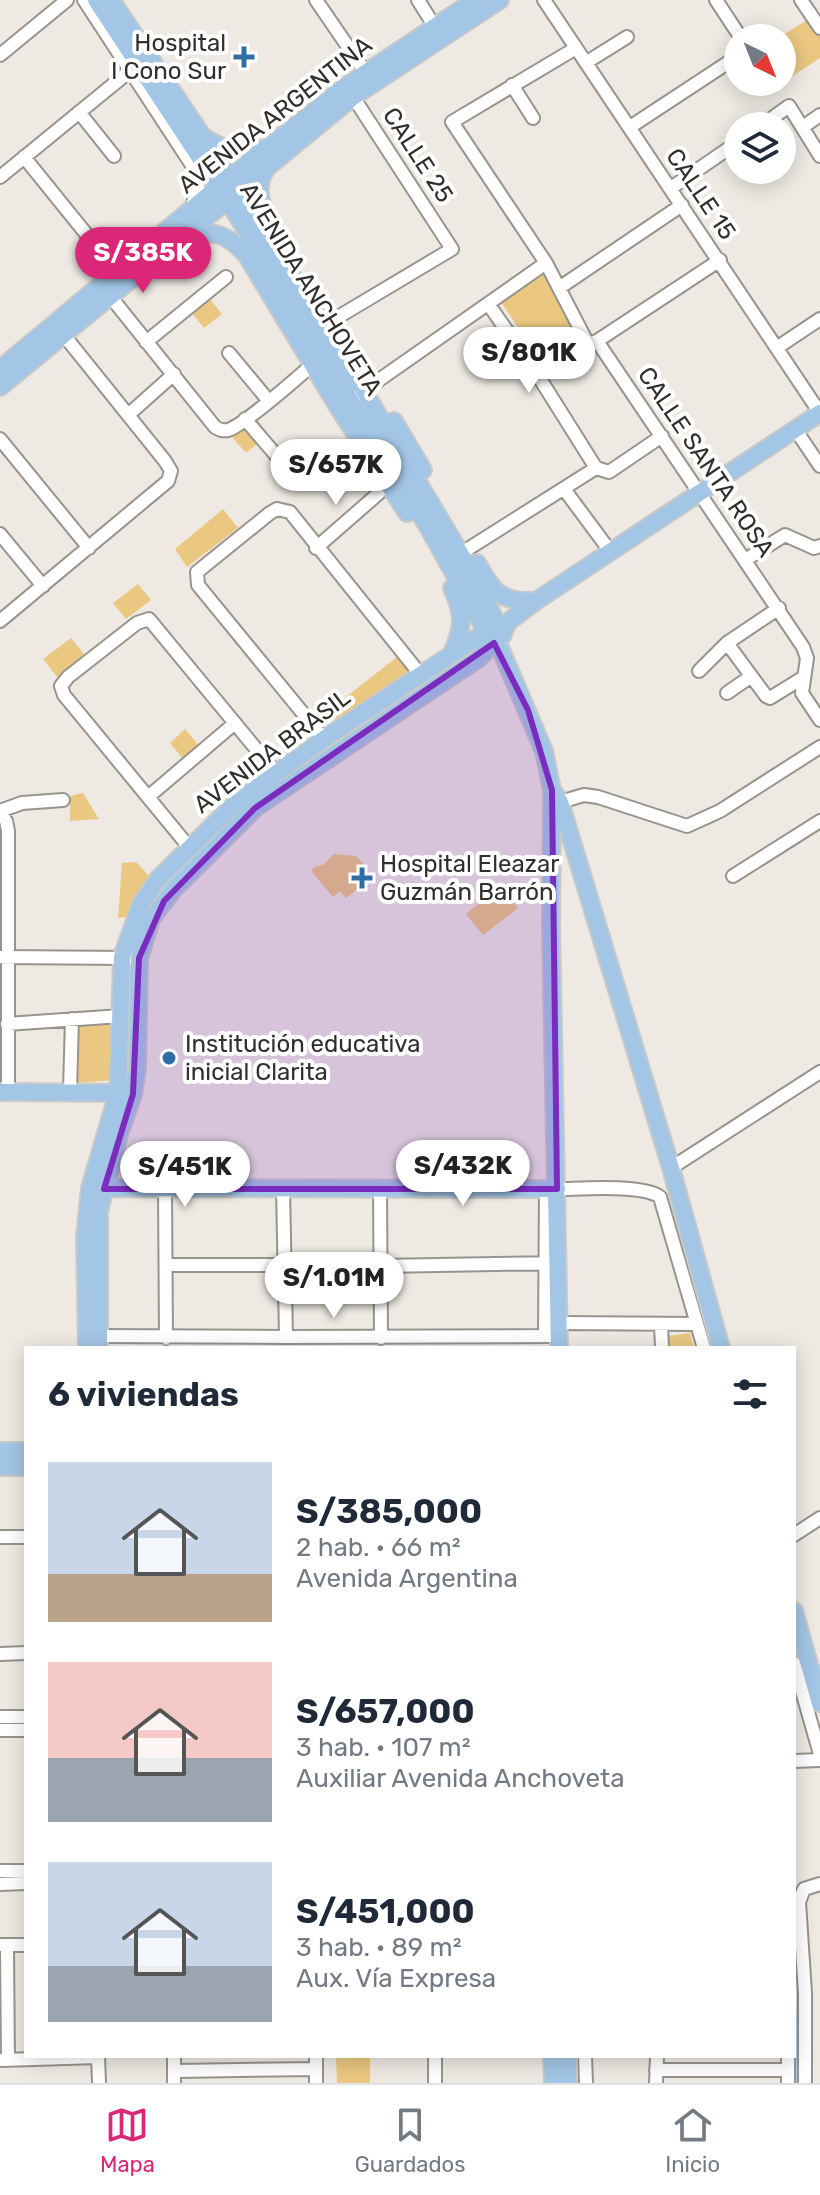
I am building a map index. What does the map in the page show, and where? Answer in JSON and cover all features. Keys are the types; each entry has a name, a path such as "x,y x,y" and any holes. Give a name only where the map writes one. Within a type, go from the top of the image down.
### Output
{"main road":[{"name":"AVENIDA ANCHOVETA","path":"96,0 328,324"},
{"name":"AVENIDA ANCHOVETA","path":"111,0 204,136 228,188 356,396 428,527 499,634"},
{"name":"AVENIDA ARGENTINA","path":"0,387 11,366 191,210 267,167 350,92 366,73 475,0"},
{"name":"AVENIDA ARGENTINA","path":"11,366 63,334 188,232 267,149 350,92 500,0"},
{"path":"204,136 217,146 232,150 267,149"},
{"path":"267,167 259,180 258,193 267,215 328,324 356,396 420,533 460,606 463,621 452,653"},
{"path":"188,232 216,233 236,244 247,256 312,365 356,396 498,595 508,600 536,601"},
{"name":"AVENIDA BRASIL","path":"95,1344 97,1188 126,1093 137,1068 139,958 151,919 174,889 255,808 459,673 536,601 820,413"},
{"name":"AVENIDA ANCHOVETA","path":"465,552 544,751 556,796 551,926 551,1262 556,1336"},
{"name":"AVENIDA BRASIL","path":"126,1093 121,1016 122,957 141,904 159,878 238,801 276,773 452,653 499,634"},
{"path":"556,796 671,1168 720,1346"},
{"path":"159,878 174,889"},
{"path":"4,1092 126,1093"},
{"path":"97,1188 552,1189"},
{"path":"0,1451 24,1451"},
{"path":"0,1467 24,1467"},
{"path":"796,1618 820,1703"},
{"path":"568,2058 568,2083"}],"street":[{"path":"0,55 67,0"},
{"path":"84,0 197,173 198,187 191,210"},
{"path":"316,0 366,73"},
{"path":"418,0 435,27"},
{"name":"CALLE 15","path":"544,0 820,413"},
{"path":"716,0 732,24"},
{"path":"801,0 820,28"},
{"path":"587,62 627,37"},
{"path":"533,118 512,85 576,48"},
{"path":"630,127 724,65"},
{"path":"0,177 131,70"},
{"name":"CALLE SANTA ROSA","path":"512,85 452,122 546,263 593,342 662,436 779,608 803,647 807,658 802,693 820,720"},
{"name":"CALLE 25","path":"328,324 452,249 350,92"},
{"path":"79,112 114,156"},
{"path":"803,127 820,115"},
{"path":"796,116 820,156"},
{"path":"671,188 724,152"},
{"path":"24,157 117,272"},
{"path":"559,288 682,205"},
{"path":"537,374 593,342 720,260"},
{"path":"356,396 546,263"},
{"path":"146,342 226,277"},
{"path":"110,296 215,427 229,430 312,365"},
{"path":"489,305 596,468 609,472 662,436"},
{"path":"778,347 820,319"},
{"path":"0,621 168,481 171,471 63,334"},
{"path":"229,353 268,400"},
{"path":"128,415 174,374"},
{"path":"245,419 281,461"},
{"path":"795,429 820,466"},
{"path":"0,439 89,548"},
{"path":"465,552 596,468"},
{"path":"564,489 610,551"},
{"path":"316,548 379,493"},
{"path":"324,739 198,585 197,572 277,509 290,512 420,674"},
{"path":"0,534 43,586"},
{"path":"745,560 785,535 814,548 820,546"},
{"path":"699,671 727,643 779,608"},
{"path":"189,847 61,691 68,677 137,623 149,619 276,773"},
{"path":"727,643 750,677 770,698 804,677"},
{"path":"727,693 750,677"},
{"path":"148,797 235,723"},
{"path":"556,796 598,797 687,826 720,811 820,747"},
{"path":"4,1092 7,1024 3,957 8,831 0,811 22,803 63,800"},
{"path":"733,876 820,821"},
{"path":"3,957 139,958"},
{"path":"7,1024 121,1016"},
{"path":"70,1091 72,1019"},
{"path":"671,1168 820,1072"},
{"path":"380,1188 381,1338"},
{"path":"283,1189 286,1337"},
{"path":"552,1189 649,1191 660,1197 703,1346"},
{"path":"165,1190 166,1338"},
{"path":"380,1266 551,1262"},
{"path":"166,1265 285,1265"},
{"path":"95,1344 166,1338 244,1343 286,1337 556,1336 661,1324 697,1324"},
{"path":"661,1324 662,1346"},
{"path":"796,1534 820,1518"},
{"path":"0,1537 24,1537"},
{"path":"0,1654 24,1653"},
{"path":"796,1670 820,1754"},
{"path":"0,1717 24,1717"},
{"path":"0,1730 24,1730"},
{"path":"796,1761 820,1760"},
{"path":"0,1871 24,1871"},
{"path":"0,1884 24,1883"},
{"path":"820,1884 804,1889 799,1902 805,1993 805,2077 820,2072"},
{"path":"24,1945 3,1945 4,2060 51,2058"},
{"path":"98,2058 99,2083"},
{"path":"435,2058 435,2083"},
{"path":"585,2058 586,2083"},
{"path":"174,2077 316,2062 316,2083"},
{"path":"656,2077 725,2063 788,2076"}],"highlighted area":[{"path":"494,643 528,710 552,790 557,1189 104,1189 133,1094 139,958 164,901 255,808"}],"shaded area":[{"path":"812,17 820,31 820,58 796,74 796,27"},
{"path":"543,274 582,337 543,365 501,302"},
{"path":"203,291 222,314 204,328 186,306"},
{"path":"256,417 268,435 246,453 231,436"},
{"path":"223,509 238,528 187,567 175,549"},
{"path":"138,584 151,600 126,619 113,603"},
{"path":"71,638 84,654 57,677 43,659"},
{"path":"402,653 414,670 334,725 327,712"},
{"path":"185,729 200,747 184,760 170,743"},
{"path":"83,793 99,819 70,821 70,796"},
{"path":"334,854 356,856 368,869 365,873 367,882 346,898 340,891 333,897 312,872 313,868 324,864"},
{"path":"136,862 149,876 127,917 118,918 122,863"},
{"path":"501,886 518,908 483,935 466,914"},
{"path":"118,1018 115,1080 75,1083 75,1020"},
{"path":"690,1333 693,1346 668,1346 668,1336"},
{"path":"336,2058 370,2058 370,2083 337,2083"}],"waterway":[{"path":"796,2029 797,2083"}],"place":[{"name":"Hospital I Cono Sur","path":"244,57"},
{"name":"Hospital Eleazar Guzmán Barrón","path":"362,878"},
{"name":"Institución educativa inicial Clarita","path":"169,1058"}]}
